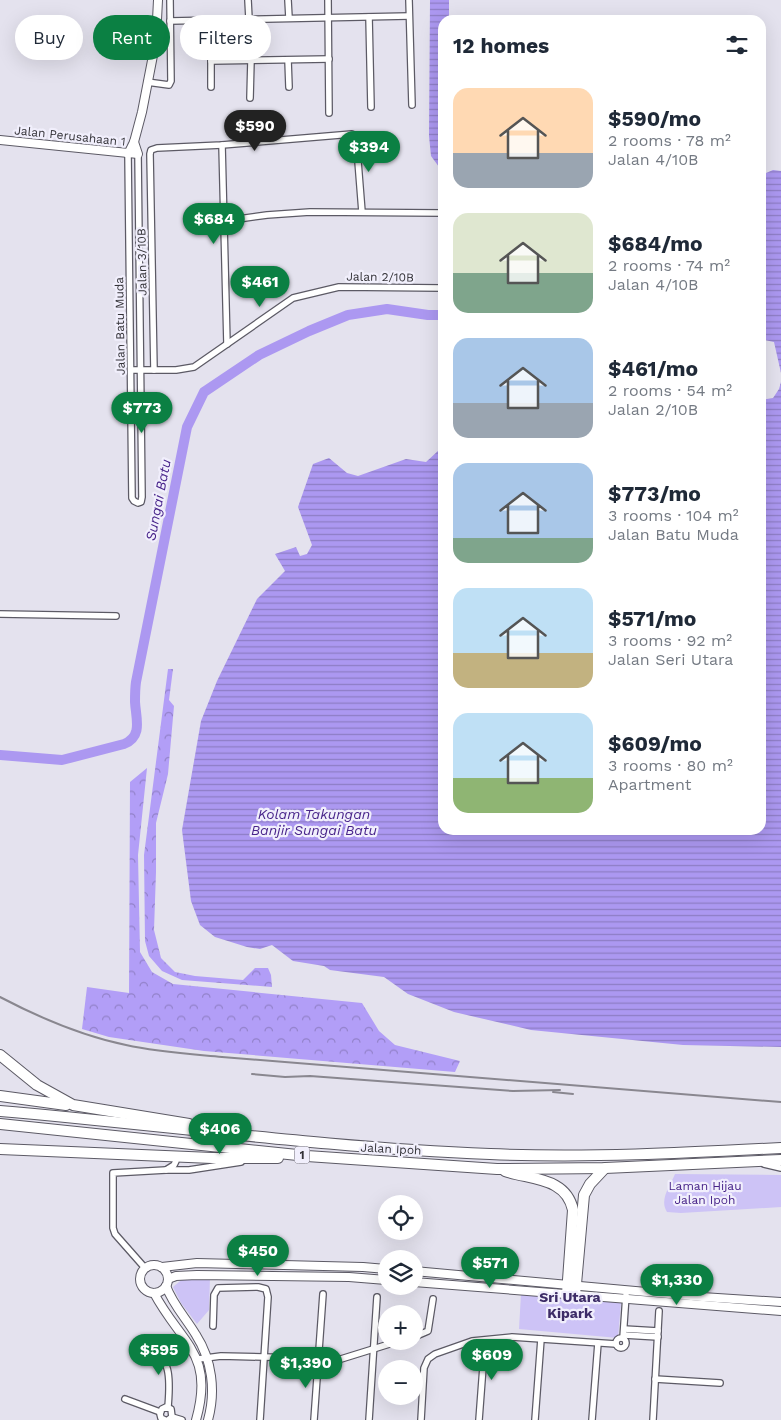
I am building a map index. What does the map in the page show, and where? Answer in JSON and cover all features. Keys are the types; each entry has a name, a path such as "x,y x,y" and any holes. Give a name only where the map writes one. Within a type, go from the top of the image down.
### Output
{"highway":[{"path":"0,1055 38,1085 73,1106"},
{"path":"0,1096 307,1141"},
{"name":"Jalan Ipoh","path":"0,1112 419,1151 535,1155 688,1153 781,1148"},
{"name":"Jalan Ipoh","path":"0,1124 306,1156 497,1168 606,1168 781,1160"},
{"path":"2,1148 266,1159 306,1156"},
{"path":"497,1168 520,1176 546,1181 565,1193 571,1200 573,1210 571,1290"},
{"path":"571,1290 584,1195 590,1184 606,1168"}],"street":[{"path":"128,154 134,142 156,40 158,0"},
{"path":"170,0 170,15"},
{"path":"248,0 249,15"},
{"path":"288,0 289,18"},
{"path":"328,0 329,113"},
{"path":"408,0 412,105"},
{"path":"271,18 409,16"},
{"path":"369,17 371,107"},
{"path":"147,82 165,86 169,85 171,81 170,21 180,21"},
{"path":"271,60 329,59"},
{"path":"210,87 211,61 251,60 250,98"},
{"path":"288,60 289,87"},
{"path":"227,344 222,145 347,134 356,136 362,212"},
{"name":"Jalan Perusahaan 1","path":"0,140 138,154"},
{"path":"134,142 138,154"},
{"name":"Jalan 3/10B","path":"154,370 150,154 154,148 222,145"},
{"name":"Jalan Batu Muda","path":"128,154 132,498 138,503 141,502 142,498 138,154"},
{"path":"224,221 310,212 438,213"},
{"name":"Jalan 2/10B","path":"131,370 176,370 194,367 293,298 339,287 438,288"},
{"path":"0,614 116,616"},
{"path":"166,1170 174,1165 176,1161 173,1156"},
{"path":"145,1268 115,1234 113,1228 113,1173 189,1170 266,1159"},
{"path":"752,1161 781,1168"},
{"path":"378,1268 197,1263 162,1267 153,1264 145,1268 140,1274 140,1283 145,1290 154,1293 159,1292 176,1276 349,1277 378,1279"},
{"path":"162,1267 168,1274 167,1283 178,1311 197,1336 208,1357 212,1393 208,1420"},
{"path":"423,1272 571,1290 626,1299 781,1312"},
{"path":"423,1282 626,1291 781,1302"},
{"path":"213,1326 214,1295 218,1288 258,1287 266,1290 268,1297 260,1420"},
{"path":"421,1420 424,1368 428,1359 435,1354 472,1341 512,1337 616,1344 619,1347 624,1347 626,1342 624,1334 626,1291"},
{"path":"154,1293 198,1360 202,1388 196,1420"},
{"path":"314,1420 323,1294"},
{"path":"369,1420 377,1297"},
{"path":"423,1333 428,1331 433,1299"},
{"path":"652,1420 659,1311"},
{"path":"624,1334 658,1334"},
{"path":"535,1420 541,1339"},
{"path":"479,1420 485,1340"},
{"path":"592,1420 598,1343"},
{"path":"144,1345 158,1352 164,1360 169,1375 168,1407 172,1411 167,1419"},
{"path":"198,1360 208,1357 341,1359 378,1348"},
{"path":"655,1379 720,1383"},
{"path":"125,1399 160,1412 160,1416 167,1419 182,1420"},
{"path":"160,1412 162,1408 168,1407"}],"green space":[{"path":"168,669 173,669 169,700 174,706 168,774 156,823 154,930 161,958 175,972 195,976 243,980 255,968 268,968 272,987 182,980 162,971 149,956 145,941 144,855"},
{"path":"147,768 138,855 140,952 152,972 173,984 362,1003 379,1031 395,1045 460,1061 455,1072 204,1051 109,1037 82,1029 87,987 129,993 130,782"},
{"name":"Laman Hijau Jalan Ipoh","path":"675,1174 781,1175 781,1207 681,1213 667,1212 664,1203 665,1198"},
{"path":"185,1277 210,1277 209,1310 197,1324 181,1303 173,1287"},
{"path":"521,1294 621,1302 618,1338 519,1329"}],"water":[{"path":"430,0 449,0 449,15 438,15 438,166 431,156 429,136"},
{"path":"773,170 781,171 781,373 774,342 766,340 766,173"},
{"name":"Kolam Takungan Banjir Sungai Batu","path":"781,382 781,1047 683,1045 531,1030 454,1012 408,994 384,977 330,970 324,966 293,961 272,945 260,949 215,937 200,925 191,901 182,830 201,721 217,681 257,599 285,571 275,554 296,547 300,556 307,554 312,545 298,507 313,464 329,458 347,473 358,476 406,459 426,462 438,451 438,835 766,835 766,399 773,398"}],"waterway":[{"name":"Sungai Batu","path":"0,755 62,760 124,744 134,736 137,726 136,682 187,427 204,392 259,355 348,315 387,309 438,315"}],"railway":[{"path":"0,997 30,1012 77,1031 110,1041 162,1051 781,1102"},
{"path":"252,1074 285,1077 310,1076 513,1091 560,1090"},
{"path":"553,1092 573,1094"}],"district":[{"name":"Sri Utara Kipark","path":"570,1305"}]}
